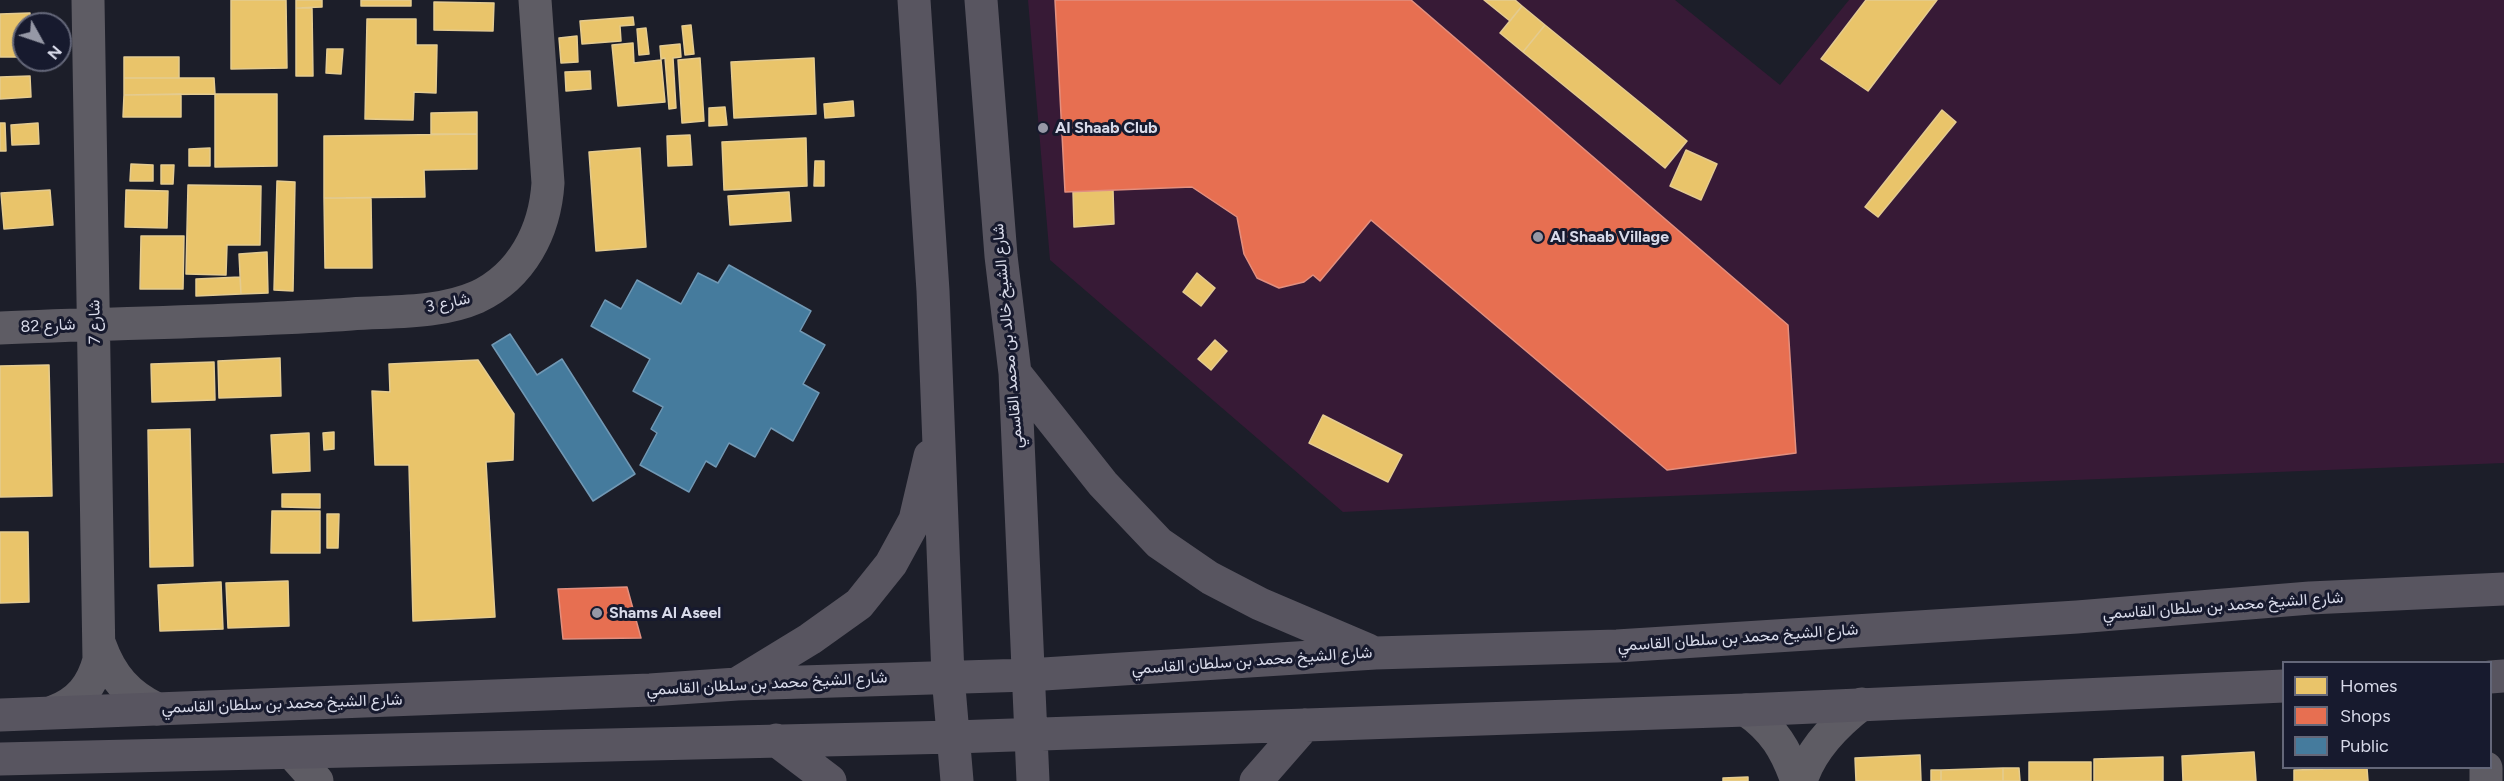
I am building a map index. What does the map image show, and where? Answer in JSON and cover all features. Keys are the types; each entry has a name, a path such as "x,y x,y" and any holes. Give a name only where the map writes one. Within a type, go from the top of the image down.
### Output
{"main road":[{"path":"914,0 939,413 948,676 957,781"},
{"name":"شارع الشيخ خالد بن محمد القاسمي","path":"981,0 1001,256 1015,373 1033,781"},
{"path":"1015,373 1103,484 1159,543 1210,578 1260,604 1375,653"},
{"path":"737,684 810,639 859,604 891,564 915,520 939,413"},
{"name":"شارع الشيخ محمد بن سلطان القاسمي","path":"0,715 650,690 737,684 1029,675 1375,653 1617,646 2077,616 2310,598 2504,589"},
{"path":"0,759 1031,735 1746,710 2282,686"},
{"path":"1257,781 1305,725"},
{"path":"776,740 830,781"}],"street":[{"name":"شارع 7","path":"53,712 66,707 88,687 99,660 100,645 88,0"},
{"name":"شارع 3","path":"95,324 309,316 440,308 478,296 495,286 524,258 534,241 546,203 548,183 535,0"},
{"name":"شارع 82","path":"0,328 95,324"},
{"name":"شارع 7","path":"100,645 106,662 121,684 141,702 157,710"},
{"path":"1799,781 1823,741 1862,704"},
{"path":"1746,710 1760,719 1781,742 1799,781"},
{"path":"292,753 317,781"}],"shaded area":[{"path":"1028,0 1675,0 1780,85 1849,0 2504,0 2504,463 1595,499 1343,512 1050,260"}],"building: Homes":[{"path":"231,0 286,0 287,68 231,69"},
{"path":"296,0 322,0 322,7 296,8"},
{"path":"361,0 411,0 411,6 361,6"},
{"path":"1484,0 1515,0 1522,6 1510,21"},
{"path":"1866,0 1937,0 1868,91 1821,59"},
{"path":"434,2 494,3 493,31 434,30"},
{"path":"1522,6 1545,25 1523,52 1500,33"},
{"path":"296,8 312,8 313,76 296,76"},
{"path":"0,14 12,14 12,57 0,57"},
{"path":"633,17 634,25 620,26 621,41 582,44 580,21"},
{"path":"367,19 416,19 416,45 437,45 436,93 414,92 413,120 365,119"},
{"path":"691,25 694,54 685,55 682,26"},
{"path":"1545,25 1687,141 1665,168 1523,52"},
{"path":"646,28 649,54 639,55 637,29"},
{"path":"577,36 578,62 561,63 559,38"},
{"path":"633,43 634,63 661,60 665,102 618,106 612,45"},
{"path":"680,44 681,57 673,58 676,108 669,109 665,58 661,59 660,46"},
{"path":"327,49 343,49 341,74 326,73"},
{"path":"124,57 179,57 179,78 124,78"},
{"path":"700,58 704,121 682,123 678,60"},
{"path":"814,58 816,114 734,118 731,62"},
{"path":"590,71 591,89 566,91 565,72"},
{"path":"30,76 31,97 0,99 0,77"},
{"path":"124,78 214,78 215,94 124,95"},
{"path":"181,94 181,117 123,117 124,95"},
{"path":"215,94 277,94 277,166 215,167"},
{"path":"853,101 854,116 825,118 824,104"},
{"path":"725,107 727,125 709,126 709,108"},
{"path":"1942,110 1956,122 1878,217 1865,207"},
{"path":"477,112 477,134 431,134 431,113"},
{"path":"0,123 5,123 6,151 0,151"},
{"path":"38,123 39,144 12,145 11,125"},
{"path":"477,134 477,169 424,170 425,197 324,198 324,136"},
{"path":"690,135 692,165 668,166 667,136"},
{"path":"806,138 807,186 724,190 722,142"},
{"path":"210,148 210,166 189,166 189,149"},
{"path":"640,148 646,247 596,251 589,152"},
{"path":"1686,150 1717,164 1701,200 1670,186"},
{"path":"815,161 824,161 824,186 814,186"},
{"path":"131,164 153,165 153,181 130,181"},
{"path":"161,165 174,165 173,184 161,184"},
{"path":"277,181 295,182 293,291 274,290"},
{"path":"188,185 261,186 260,245 227,245 226,275 186,274"},
{"path":"50,190 53,225 4,229 1,193"},
{"path":"126,190 168,191 167,228 125,227"},
{"path":"1113,190 1114,224 1074,227 1073,192"},
{"path":"789,192 791,221 730,225 728,196"},
{"path":"324,198 371,198 372,268 325,268"},
{"path":"141,236 184,236 183,289 140,289"},
{"path":"267,252 268,293 241,294 239,254"},
{"path":"1197,273 1215,288 1201,306 1183,292"},
{"path":"240,277 241,294 196,296 196,279"},
{"path":"1215,340 1227,351 1211,370 1198,359"},
{"path":"280,358 281,396 219,398 218,361"},
{"path":"478,360 514,414 513,460 486,462 495,617 413,621 409,465 375,465 372,391 390,392 389,364"},
{"path":"214,362 215,400 152,402 151,364"},
{"path":"49,365 52,496 0,497 0,366"},
{"path":"1323,415 1402,455 1388,482 1309,443"},
{"path":"190,429 193,566 150,567 148,430"},
{"path":"334,432 334,449 324,450 323,433"},
{"path":"309,433 310,471 273,473 271,435"},
{"path":"282,494 320,494 320,508 282,507"},
{"path":"272,511 320,511 320,553 271,553"},
{"path":"327,514 339,514 338,548 327,548"},
{"path":"0,532 28,532 29,602 0,603"},
{"path":"288,581 289,626 228,628 226,583"},
{"path":"221,582 223,629 160,631 158,585"},
{"path":"2254,752 2256,781 2183,781 2182,756"},
{"path":"1920,755 1921,781 1856,781 1855,758"},
{"path":"2163,757 2163,781 2094,781 2094,759"},
{"path":"2029,762 2091,762 2091,781 2029,781"},
{"path":"2003,768 2003,781 1941,781 1941,770"},
{"path":"2003,768 2019,768 2020,781 2003,781"},
{"path":"2367,769 2368,781 2294,781 2294,770"},
{"path":"1931,770 1941,770 1941,781 1931,781"},
{"path":"1748,777 1748,781 1723,781 1723,778"}],"building: Shops":[{"name":"Al Shaab Village","path":"1055,0 1411,0 1788,325 1796,453 1667,470 1371,220 1320,281 1313,275 1304,282 1279,288 1257,278 1244,254 1237,217 1192,187 1065,192"},
{"name":"Shams Al Aseel","path":"627,587 641,638 563,639 558,589"}],"building: Public":[{"path":"729,265 811,311 800,331 825,345 803,384 819,393 793,441 771,428 755,457 729,443 716,467 706,461 689,492 640,465 657,433 651,429 663,407 633,391 650,359 591,326 605,300 621,309 637,280 681,304 698,273 718,283"},
{"path":"510,334 537,375 562,359 635,474 593,501 492,345"}],"place":[{"name":"Al Shaab Club","path":"1043,128"},
{"name":"Al Shaab Village","path":"1538,237"},
{"name":"Shams Al Aseel","path":"597,613"}]}
